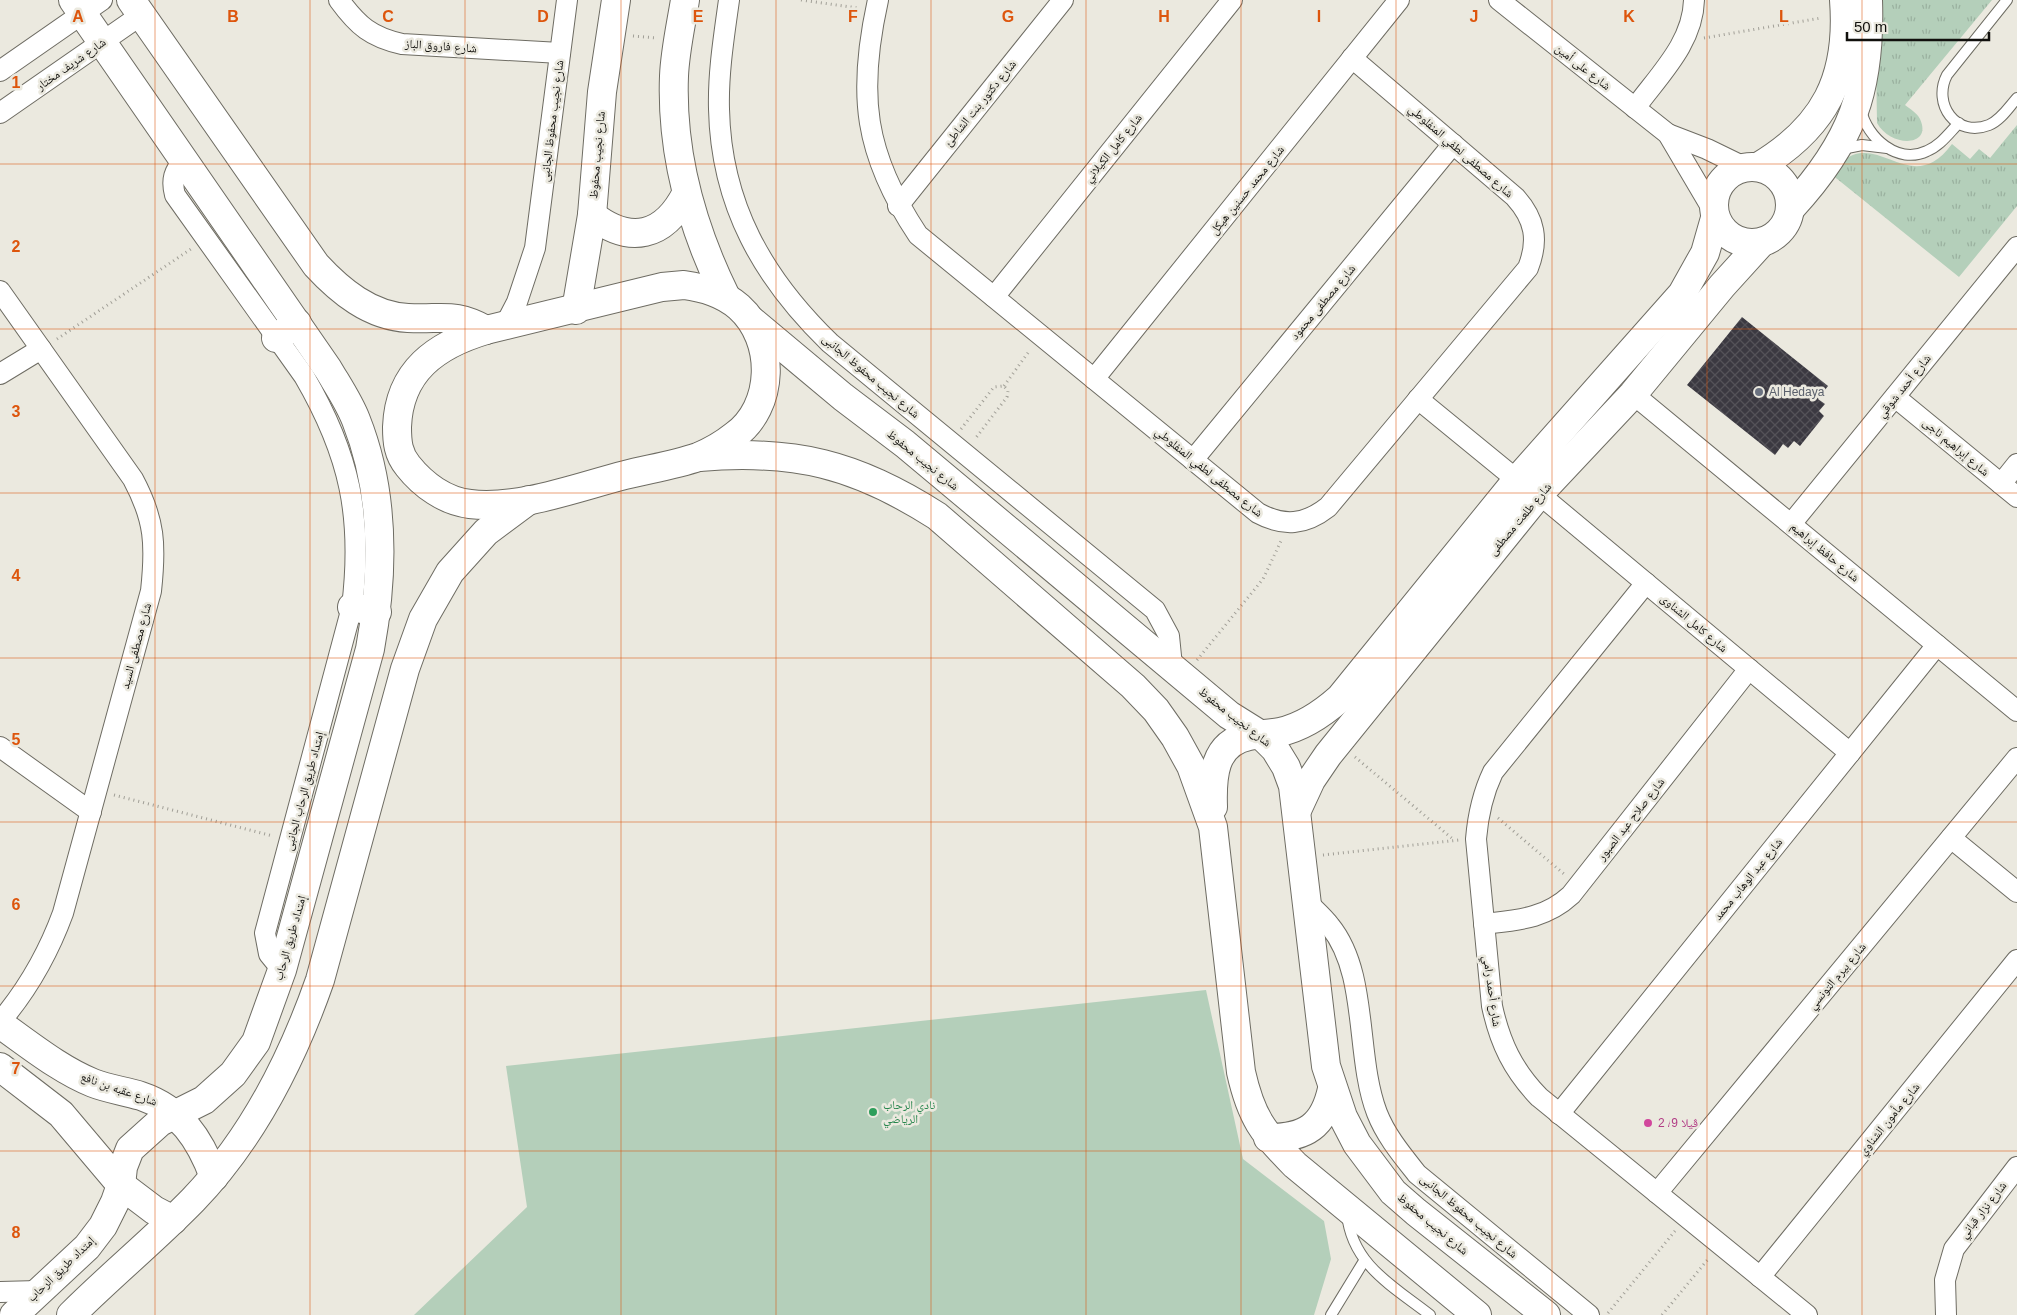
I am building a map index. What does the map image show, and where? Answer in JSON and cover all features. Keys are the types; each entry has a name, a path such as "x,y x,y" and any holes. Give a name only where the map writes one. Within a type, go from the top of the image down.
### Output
{"street":[{"name":"شارع فاروق الباز","path":"339,0 352,18 366,31 382,40 402,44 560,53"},
{"name":"شارع نجيب محفوظ الجانبى","path":"495,328 517,302 535,248 567,0"},
{"name":"شارع نجيب محفوظ","path":"576,310 592,215 602,92 616,0"},
{"path":"685,0 674,75 675,115 686,194 710,264 726,297"},
{"name":"شارع نجيب محفوظ الجانبى","path":"729,0 719,79 722,144 728,177 738,209 754,247 772,277 800,314 830,343 1155,610 1169,636 1178,671"},
{"name":"شارع دكتور بنت الشاطئ","path":"898,206 1063,0"},
{"name":"شارع كامل الكيلاني","path":"994,297 1232,0"},
{"name":"شارع محمد حسنين هيكل","path":"1094,379 1399,0"},
{"name":"شارع على أمين","path":"1499,0 1668,134 1751,167"},
{"path":"1635,108 1684,42 1690,27 1694,0"},
{"path":"1791,208 1817,179 1836,152 1859,100 1868,55 1868,0"},
{"path":"0,71 86,4"},
{"name":"إمتداد طريق الرحاب","path":"14,1315 93,1240 103,1226 121,1186 123,1168 130,1149 146,1132 204,1100 233,1074 256,1042 282,970 370,650 364,610 380,548 377,507 369,464 356,419 348,402 286,330 184,160 102,42 86,4"},
{"name":"شارع مصطفى لطفي المنفلوطي","path":"877,5 866,72 867,107 872,141 883,174 898,206 918,235 1258,513 1272,520 1286,523 1309,519 1328,507 1528,268 1534,253 1534,230 1526,208 1352,58"},
{"path":"1751,167 1772,172 1782,181 1789,194 1791,208 1788,220 1782,230 1772,238 1761,243 1750,244 1728,236 1714,215 1713,200 1716,189 1723,179 1784,152 1803,135 1819,115 1832,93 1840,69 1844,7"},
{"path":"136,8 316,265 334,284 355,300 379,312 405,318 450,317 495,328"},
{"name":"شارع شريف مختار","path":"0,113 102,42 136,8"},
{"name":"شارع على أمين","path":"1668,134 1714,215"},
{"name":"شارع مصطفى محمود","path":"1193,460 1453,144"},
{"name":"إمتداد طريق الرحاب الجانبى","path":"184,160 173,176 175,195 206,239 286,330 343,459 356,518 356,574 364,610 290,840 266,933 269,954 282,970"},
{"path":"592,215 607,227 626,233 646,232 671,218 678,211 686,194"},
{"name":"شارع طلعت مصطفى","path":"1298,808 1315,774 1528,487 1682,294 1705,253 1714,215"},
{"name":"شارع طلعت مصطفى","path":"1213,827 1212,784 1218,758 1236,740 1297,727 1312,719 1340,698 1528,487 1634,394 1722,286 1761,243"},
{"name":"شارع أحمد شوقي","path":"1791,524 2017,247"},
{"path":"699,457 736,436 753,417 763,394 767,369 763,344 752,322 740,308 726,297 705,289 684,285 662,287 576,310 465,336 441,347 412,374 398,409 397,439 401,457 415,474 450,500 490,505 529,500 699,457 741,453 782,455 824,463 902,493 937,516 1133,686 1156,710 1175,737 1191,766 1213,827 1241,1072 1246,1096 1255,1118 1268,1138 1295,1165 1477,1315"},
{"name":"شارع مصطفى السيد","path":"0,291 133,479 147,505 153,533 154,562 151,591 63,914 52,943 24,992 0,1023"},
{"name":"شارع نجيب محفوظ","path":"752,322 843,397 912,450 1229,715 1262,735 1275,749 1286,767 1298,808 1322,1043 1332,1088 1357,1144 1393,1192 1546,1315"},
{"path":"0,374 41,349"},
{"name":"شارع حافظ إبراهيم","path":"1634,394 2017,712"},
{"name":"شارع إبراهيم ناجى","path":"1895,397 2017,497"},
{"name":"شارع كامل الشناوى","path":"1418,399 1646,583 1850,753"},
{"path":"369,464 401,457"},
{"path":"2001,484 2017,464"},
{"path":"75,1313 173,1220 214,1177 255,1120 304,1026 330,944 405,669 423,618 450,572 486,532 529,500"},
{"name":"شارع أحمد رامي","path":"1646,583 1493,772 1481,804 1476,838 1492,1006 1497,1032 1507,1056 1521,1078 1539,1097 1807,1315"},
{"name":"شارع عبد الوهاب محمد","path":"1559,1114 1937,645"},
{"name":"شارع صلاح عبد الصبور","path":"1484,924 1532,918 1543,914 1562,902 1578,886 1749,669"},
{"path":"0,747 91,812"},
{"name":"شارع بيرم التونسي","path":"1657,1193 2017,758"},
{"path":"1951,838 2017,892"},
{"name":"شارع نجيب محفوظ الجانبى","path":"1309,904 1331,926 1346,953 1354,983 1367,1080 1377,1114 1394,1146 1417,1174 1589,1315"},
{"name":"شارع مأمون الشناوي","path":"1760,1277 2017,960"},
{"name":"شارع عقبه بن نافع","path":"0,1023 62,1068 93,1083 161,1103 176,1114 200,1142 214,1177"},
{"path":"0,1067 41,1097 77,1131 100,1164 121,1186 154,1210 173,1220"},
{"path":"41,1097 62,1068"},
{"path":"1268,1138 1287,1138 1304,1133 1319,1122 1328,1106 1332,1088"},
{"name":"شارع نزار قباني","path":"1946,1315 1945,1280 1954,1249 2017,1166"},
{"path":"0,1292 38,1291"}],"lane":[{"path":"2007,0 1944,82 1942,97 1944,105 1952,118 1959,123 1974,128 1990,125 2017,98"},
{"path":"1859,100 1868,127 1888,148"},
{"path":"1836,152 1862,145 1888,148 1903,154 1927,152 1959,123"},
{"path":"1346,1208 1348,1226 1354,1244 1364,1260 1372,1270 1430,1315"},
{"path":"1331,1315 1364,1260"}],"path":[{"path":"801,0 877,5"},
{"path":"1684,42 1844,7"},
{"path":"610,34 679,41"},
{"path":"41,349 206,239"},
{"path":"957,448 994,387 1004,386 1040,335"},
{"path":"957,448 1007,397 1008,391 1004,386"},
{"path":"1178,671 1263,579 1277,552 1286,523"},
{"path":"1338,743 1454,841"},
{"path":"97,791 290,840"},
{"path":"1481,804 1578,886"},
{"path":"1303,857 1476,838"},
{"path":"1606,1315 1686,1217"},
{"path":"1662,1315 1720,1245"}],"green space":[{"path":"1875,0 1992,0 1905,105 1920,119 1922,128 1921,135 1909,141 1891,137 1877,123"},
{"path":"2017,125 2017,206 1959,277 1831,174 1844,160 1858,154 1884,157 1910,166 1923,165 1937,159 1952,144 1970,159 1979,149 1990,158"},
{"name":"نادي الرحاب الرياضي","path":"1206,990 1243,1159 1324,1221 1331,1259 1314,1315 414,1315 527,1207 506,1066"}],"building":[{"name":"Al Hedaya","path":"1742,317 1828,386 1818,399 1825,404 1819,411 1824,416 1800,446 1794,441 1788,448 1783,444 1775,455 1687,385"}],"place":[{"name":"Al Hedaya","path":"1759,392"},
{"name":"نادي الرحاب الرياضي","path":"873,1112"},
{"name":"ڤيلا 9/ 2","path":"1648,1123"}]}
